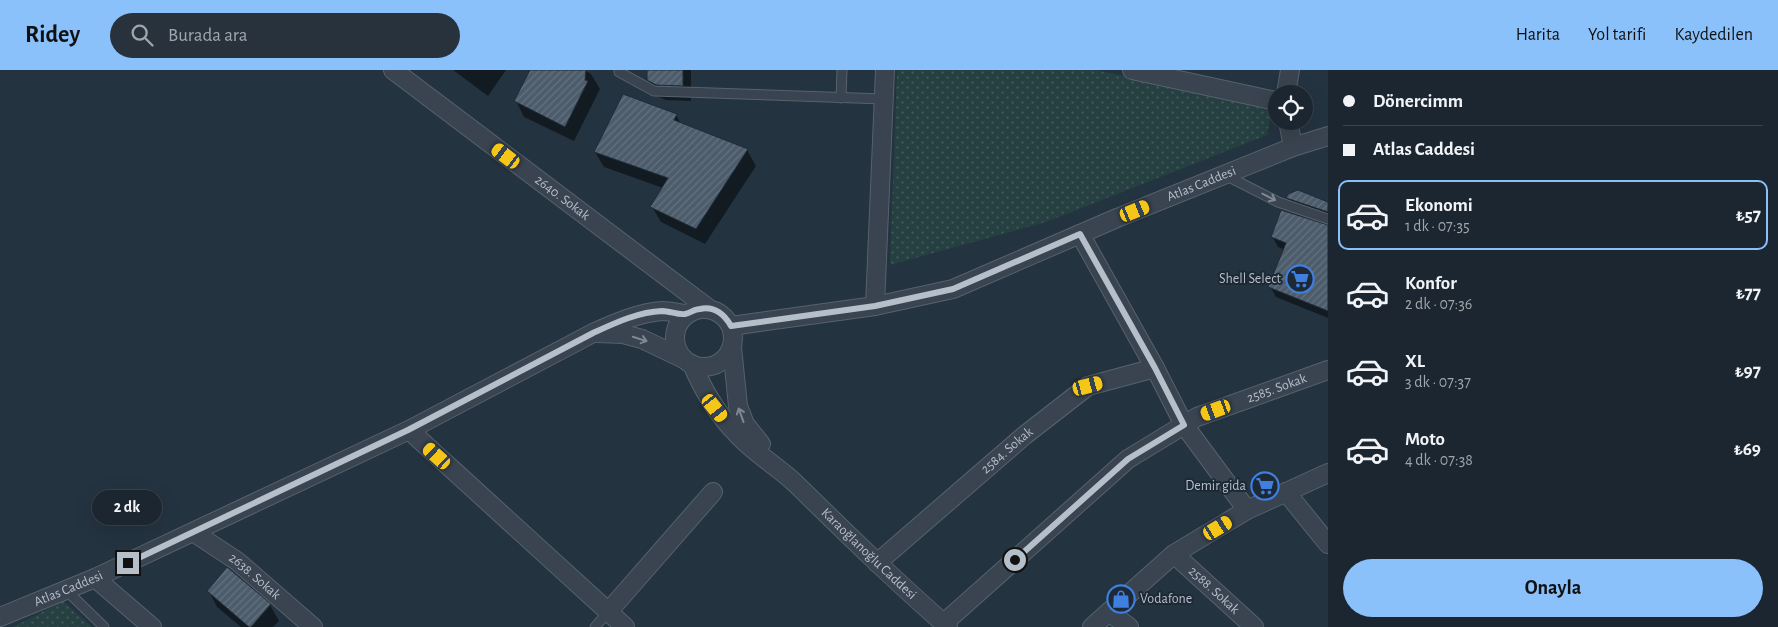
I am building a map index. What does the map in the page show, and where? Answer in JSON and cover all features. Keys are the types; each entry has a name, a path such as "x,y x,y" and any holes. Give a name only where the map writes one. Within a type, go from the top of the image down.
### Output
{"street":[{"name":"2640. Sokak","path":"393,70 708,308"},
{"path":"875,306 885,70"},
{"path":"1132,70 1181,75 1268,99"},
{"path":"1288,85 1290,70"},
{"path":"1290,130 1294,147"},
{"name":"Atlas Caddesi","path":"731,326 875,306 953,289 1080,234 1294,147 1328,136"},
{"path":"1080,234 1155,368 1184,425 1247,510"},
{"path":"700,308 708,308 722,314 731,326 738,406 744,424 793,481 737,435 715,408 688,361 676,346 675,331 679,322 686,314 700,308"},
{"name":"Atlas Caddesi","path":"0,617 95,578 408,430 593,333 622,320 663,311 686,314"},
{"path":"593,333 623,334 642,339 701,367 711,366 720,362 727,356 732,347"},
{"name":"2584. Sokak","path":"877,563 1025,435 1088,386 1155,368"},
{"name":"2585. Sokak","path":"946,625 1128,459 1197,417 1328,370"},
{"path":"408,430 625,627"},
{"path":"1092,627 1174,554 1247,510 1328,473"},
{"name":"Karaoğlanoğlu Caddesi","path":"793,481 877,563 946,625"},
{"path":"608,612 713,492"},
{"path":"1286,492 1328,544"},
{"name":"2638. Sokak","path":"193,532 237,561 312,627"},
{"name":"2588. Sokak","path":"1174,554 1254,627"},
{"path":"95,578 152,627"},
{"path":"1109,612 1128,627"}],"lane":[{"path":"620,70 619,72 654,91 884,100"},
{"path":"841,98 842,70"},
{"path":"1225,175 1278,202 1328,219"},
{"path":"66,590 104,627"},
{"path":"595,627 608,612"}],"green space":[{"path":"897,70 1096,70 1268,108 1267,135 1046,222 890,265"},
{"path":"63,601 92,627 13,627"}],"building":[{"path":"530,70 586,70 585,80 588,81 565,127 514,101"},
{"path":"647,70 683,70 683,86 656,85 647,80"},
{"path":"623,94 677,114 674,120 748,149 696,229 650,207 668,178 594,152"},
{"path":"1298,190 1328,202 1328,212 1286,198 1288,194"},
{"path":"1281,210 1328,225 1328,311 1268,287 1286,243 1271,237"},
{"path":"227,567 271,604 251,627 207,591"}],"place":[{"name":"Shell Select","path":"1300,279"},
{"name":"Demir gida","path":"1265,486"},
{"name":"Vodafone","path":"1121,599"}],"route":[{"path":"128,563 408,430 593,333 622,320 663,311 686,314 700,308 708,308 722,314 731,326 875,306 953,289 1080,234 1155,368 1184,425 1128,459 1015,560"}]}
